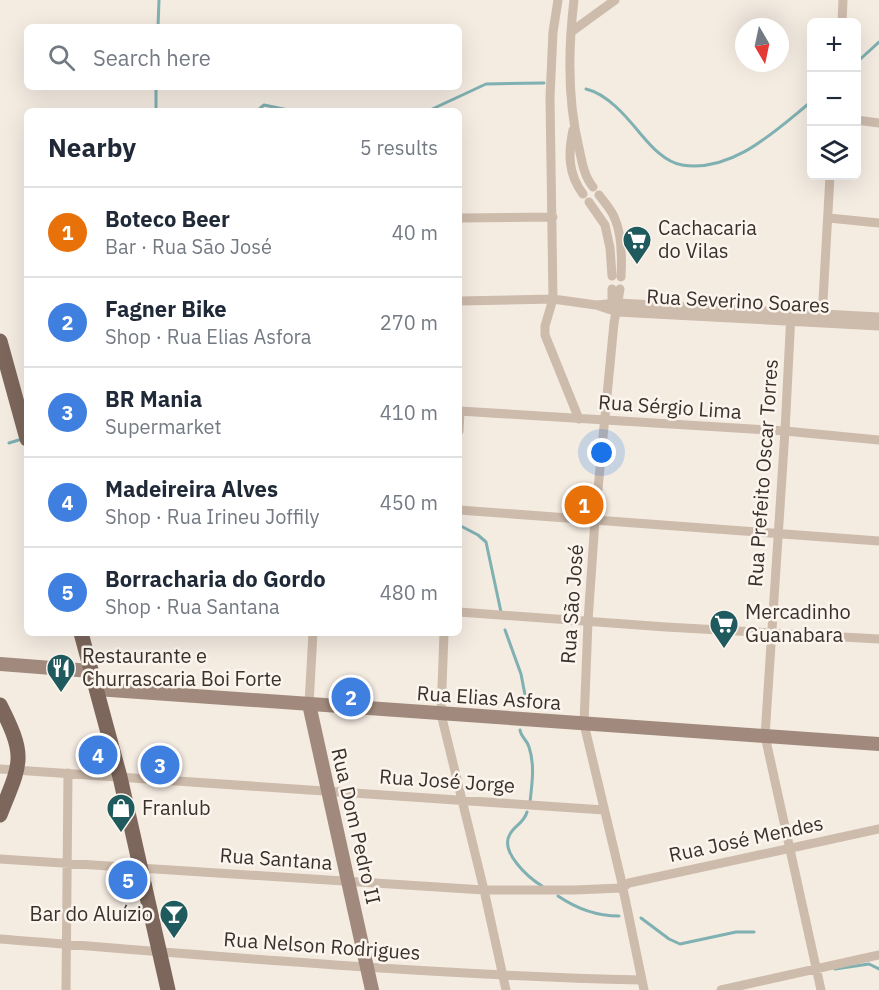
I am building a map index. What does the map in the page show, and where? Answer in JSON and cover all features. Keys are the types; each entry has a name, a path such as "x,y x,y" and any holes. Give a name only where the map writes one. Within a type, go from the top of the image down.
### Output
{"main road":[{"path":"1,346 24,428"},
{"path":"82,636 120,777 168,990"},
{"path":"0,705 14,734 19,752 18,770 0,815"}],"street":[{"path":"558,0 553,32 550,97 553,299 545,334 579,419"},
{"path":"573,125 586,176 617,224 621,264 616,277 605,225 574,181 571,173 570,153 573,125 569,54 574,0"},
{"path":"570,32 615,0"},
{"path":"842,18 843,0"},
{"path":"861,121 879,123"},
{"path":"822,319 830,180"},
{"path":"462,218 553,217"},
{"path":"829,218 879,223"},
{"name":"Rua São José","path":"616,289 595,520 584,724 643,985"},
{"name":"Rua Severino Soares","path":"462,301 553,299 615,307 822,319 879,326"},
{"name":"Rua Prefeito Oscar Torres","path":"790,317 765,736 821,990"},
{"name":"Rua Severino Soares","path":"822,319 879,317"},
{"name":"Rua Sérgio Lima","path":"462,411 785,431 879,440"},
{"path":"462,510 879,541"},
{"path":"462,612 879,639"},
{"name":"Rua Dom Pedro II","path":"313,636 309,704 372,990"},
{"path":"444,636 441,714 506,990"},
{"path":"0,663 91,671"},
{"name":"Rua Elias Asfora","path":"96,689 879,744"},
{"name":"Rua José Jorge","path":"0,769 604,810"},
{"path":"66,990 68,773"},
{"name":"Rua José Mendes","path":"622,888 629,883 879,829"},
{"name":"Rua Santana","path":"0,859 484,890 622,888"},
{"name":"Rua Nelson Rodrigues","path":"0,939 368,969 643,985"},
{"path":"721,990 879,955"}],"waterway":[{"path":"158,24 159,0"},
{"path":"861,58 879,42"},
{"path":"434,108 486,84 544,83"},
{"path":"586,89 601,95 615,106 663,157 682,165 701,166 736,156 753,147 807,105"},
{"path":"156,90 156,108"},
{"path":"260,108 264,105 278,108"},
{"path":"9,443 22,439"},
{"path":"462,527 486,542 501,612"},
{"path":"505,630 521,674 526,700"},
{"path":"520,730 528,745 532,761 530,802"},
{"path":"527,812 524,819 510,834 509,849 523,871 542,886"},
{"path":"558,896 587,911 619,916"},
{"path":"641,918 669,939 680,944 736,932 754,932"},
{"path":"835,969 869,964 879,969"}],"place":[{"name":"Cachacaria do Vilas","path":"637,266"},
{"name":"Boteco Beer","path":"584,505"},
{"name":"Mercadinho Guanabara","path":"724,650"},
{"name":"Restaurante e Churrascaria Boi Forte","path":"61,694"},
{"name":"Fagner Bike","path":"351,697"},
{"name":"Madeireira Alves","path":"98,755"},
{"name":"BR Mania","path":"160,765"},
{"name":"Franlub","path":"121,834"},
{"name":"Borracharia do Gordo","path":"128,880"},
{"name":"Bar do Aluízio","path":"174,940"}]}
